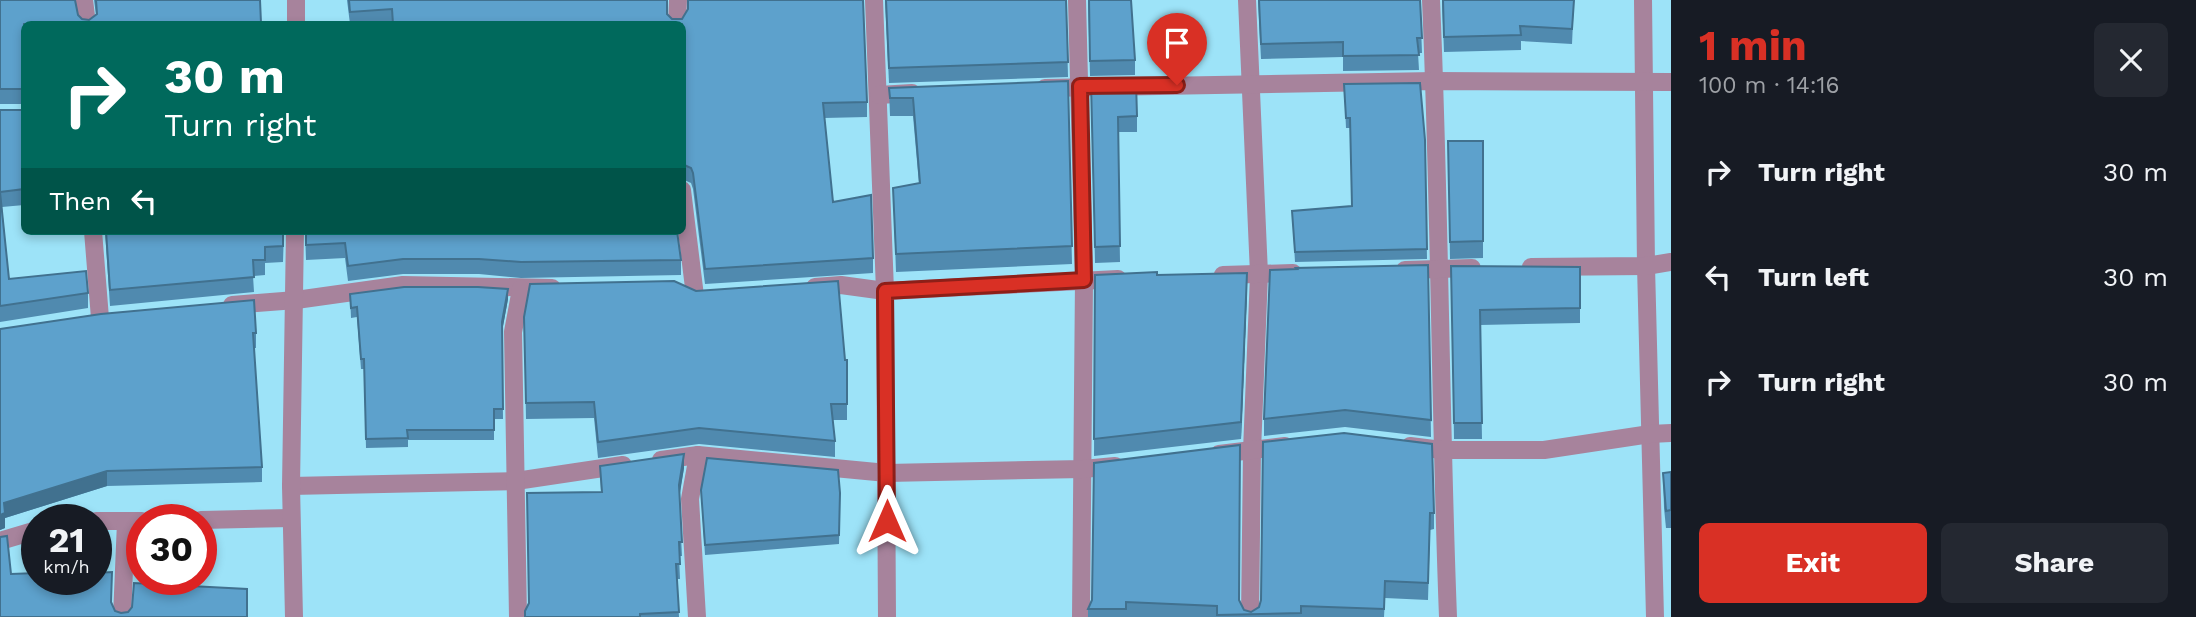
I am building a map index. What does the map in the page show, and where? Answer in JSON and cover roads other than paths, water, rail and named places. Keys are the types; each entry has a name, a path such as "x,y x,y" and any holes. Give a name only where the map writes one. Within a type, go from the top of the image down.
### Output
{"street":[{"path":"84,0 87,21"},
{"path":"296,0 296,21"},
{"path":"677,21 678,0"},
{"path":"874,0 885,291 887,617"},
{"path":"1077,0 1084,280 1081,617"},
{"path":"1247,0 1259,274 1252,450 1250,617"},
{"path":"1431,0 1448,617"},
{"path":"1643,0 1654,617"},
{"path":"1027,89 1434,81 1671,82"},
{"path":"879,95 933,93"},
{"path":"677,285 701,296 686,212"},
{"path":"93,235 100,318"},
{"path":"294,617 290,485 296,300 295,235"},
{"path":"1383,270 1646,266 1671,262"},
{"path":"1205,276 1314,272"},
{"path":"802,289 841,285 885,291 1137,278"},
{"path":"210,307 296,300 403,285 573,288"},
{"path":"518,617 513,332 522,289"},
{"path":"1393,444 1442,450 1544,450 1671,433"},
{"path":"1200,456 1305,444"},
{"path":"290,485 516,481 698,455 887,473 1083,469 1135,463"},
{"path":"697,617 690,499 698,455"},
{"path":"217,520 290,518"},
{"path":"0,541 21,535"},
{"path":"122,617 126,585"}]}
